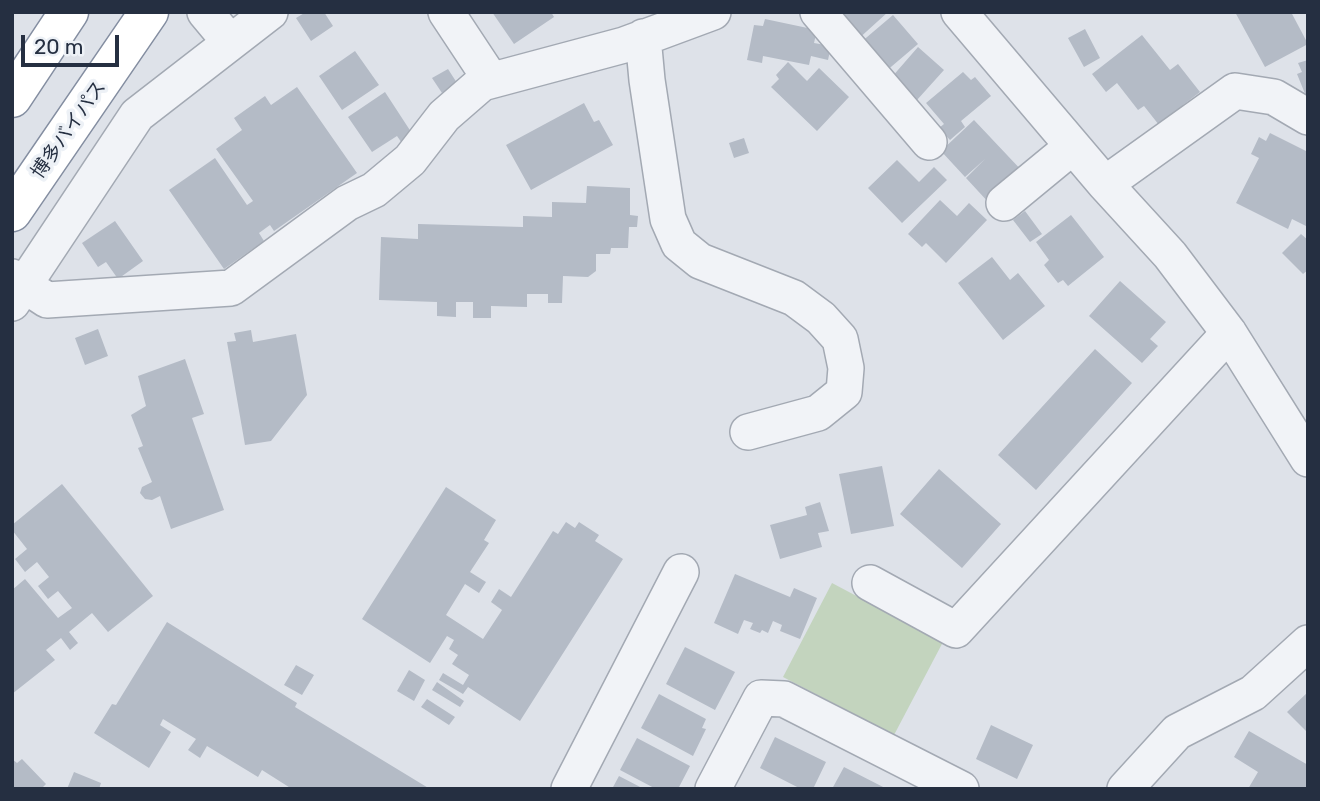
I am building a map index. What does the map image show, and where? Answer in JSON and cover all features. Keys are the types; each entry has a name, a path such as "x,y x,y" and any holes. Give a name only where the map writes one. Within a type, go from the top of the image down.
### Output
{"highway":[{"path":"12,98 69,12"},
{"name":"博多バイパス","path":"12,212 149,12"}],"street":[{"path":"205,12 230,42"},
{"path":"270,12 137,115 16,289 47,300 231,288 347,202 373,190 410,160 444,116 482,83 624,45 713,12"},
{"path":"446,12 491,80"},
{"path":"818,12 929,142"},
{"path":"959,12 1072,147 1170,255 1228,332 1308,459"},
{"path":"643,37 668,219 680,244 700,261 794,298 821,317 841,339 846,368 844,392 818,413 748,432"},
{"path":"1105,184 1235,91 1274,97 1308,117"},
{"path":"1004,203 1072,147"},
{"path":"870,583 956,630 1228,332"},
{"path":"569,789 681,572"},
{"path":"1125,789 1177,732 1253,693 1308,643"},
{"path":"713,789 761,698 783,699 940,785"}],"green space":[{"path":"832,583 943,642 894,735 783,677"}],"building":[{"path":"306,12 324,12 333,26 311,41 296,18"},
{"path":"492,12 551,12 554,17 514,44"},
{"path":"829,12 888,12 856,41"},
{"path":"1235,12 1291,12 1308,44 1265,67"},
{"path":"893,15 918,44 885,72 860,43"},
{"path":"765,19 817,30 814,43 831,46 828,60 811,56 809,65 763,56 762,63 747,60 754,25 763,26"},
{"path":"1085,29 1100,58 1084,67 1068,38"},
{"path":"1142,35 1170,70 1178,64 1200,92 1183,105 1188,111 1159,125 1144,106 1138,110 1117,83 1106,92 1092,74"},
{"path":"918,47 944,70 917,100 891,78"},
{"path":"355,51 379,85 342,110 319,76"},
{"path":"1308,60 1308,101 1297,74 1302,72 1298,63"},
{"path":"788,62 807,81 819,68 849,97 817,131 771,87 779,79 776,75"},
{"path":"448,69 457,83 442,93 432,78"},
{"path":"963,72 971,80 975,77 991,96 961,121 965,127 950,140 939,128 944,124 926,103"},
{"path":"297,87 357,173 274,231 270,225 259,233 264,241 224,269 169,190 215,158 247,205 253,201 216,149 242,130 234,118 265,96 271,105"},
{"path":"385,92 415,138 404,146 397,136 372,152 348,117"},
{"path":"584,103 594,122 599,120 613,145 531,190 506,145"},
{"path":"974,120 1024,173 990,204 966,178 985,159 965,177 941,151"},
{"path":"1270,133 1308,152 1306,226 1292,219 1288,229 1236,203 1259,158 1251,154 1259,137 1266,141"},
{"path":"744,138 749,153 734,158 729,143"},
{"path":"897,160 919,182 934,167 947,180 902,223 868,188"},
{"path":"587,186 630,188 630,215 638,216 637,227 629,227 628,248 611,248 610,254 596,254 596,271 588,277 563,276 562,303 548,303 548,294 527,294 527,307 491,306 491,318 473,318 473,302 456,302 456,317 437,316 437,302 379,300 381,237 418,239 418,224 523,227 523,216 552,217 552,202 586,203"},
{"path":"940,200 957,216 969,203 987,220 946,263 926,243 922,247 908,234"},
{"path":"1025,211 1042,234 1030,242 1013,220"},
{"path":"1071,215 1104,257 1068,286 1063,280 1058,283 1044,265 1049,260 1036,242"},
{"path":"115,221 143,261 118,279 106,262 98,267 82,243"},
{"path":"1301,234 1308,240 1308,270 1303,274 1282,253"},
{"path":"992,257 1010,280 1018,273 1045,306 1003,340 958,283"},
{"path":"1120,281 1166,322 1150,339 1158,346 1142,363 1089,316"},
{"path":"98,329 108,356 85,365 75,338"},
{"path":"251,330 253,342 296,334 307,395 271,441 245,445 227,342 236,341 234,333"},
{"path":"1095,349 1132,383 1036,490 998,455"},
{"path":"185,359 204,414 192,418 224,510 171,529 160,496 152,500 145,499 140,493 142,487 152,482 138,448 143,446 131,415 146,406 138,376"},
{"path":"882,466 894,526 851,534 839,474"},
{"path":"939,469 1001,524 962,568 900,514"},
{"path":"62,484 153,596 108,632 92,613 69,632 78,643 70,650 61,638 46,650 55,660 12,694 12,590 25,579 58,618 72,608 58,591 48,599 38,586 49,577 37,562 25,572 15,559 27,549 12,530 12,525"},
{"path":"446,487 496,520 484,540 489,543 470,572 486,582 479,593 465,584 446,615 483,639 502,610 491,602 499,589 511,597 553,531 558,534 566,522 575,528 579,522 599,535 595,541 623,559 520,721 468,687 463,694 439,680 443,673 463,685 469,675 452,664 458,655 449,649 454,640 447,636 430,663 362,619"},
{"path":"820,502 829,531 818,533 822,547 780,559 770,525 807,515 805,507"},
{"path":"735,574 790,597 794,588 817,598 800,639 780,631 782,625 773,621 768,633 750,629 753,623 744,620 738,634 714,623"},
{"path":"167,622 297,703 295,707 430,789 292,789 262,770 258,777 207,746 200,758 188,750 196,739 163,719 160,725 171,732 149,768 94,733 112,704 116,705"},
{"path":"685,647 735,672 715,710 666,684"},
{"path":"296,665 314,675 302,695 284,685"},
{"path":"409,670 425,680 414,701 397,691"},
{"path":"437,682 464,701 460,707 432,690"},
{"path":"1308,692 1308,733 1287,712"},
{"path":"659,694 706,719 702,728 706,729 693,756 641,728"},
{"path":"427,699 455,717 449,725 421,707"},
{"path":"991,725 1033,745 1017,779 976,759"},
{"path":"1249,731 1308,765 1308,789 1248,789 1258,772 1234,757"},
{"path":"775,737 826,762 813,789 801,789 760,768"},
{"path":"637,738 690,766 678,789 656,789 620,770"},
{"path":"12,759 17,763 22,759 46,784 41,789 12,789"},
{"path":"844,767 887,789 832,789"},
{"path":"74,772 101,783 99,789 67,789"},
{"path":"619,776 644,789 612,789"}]}
